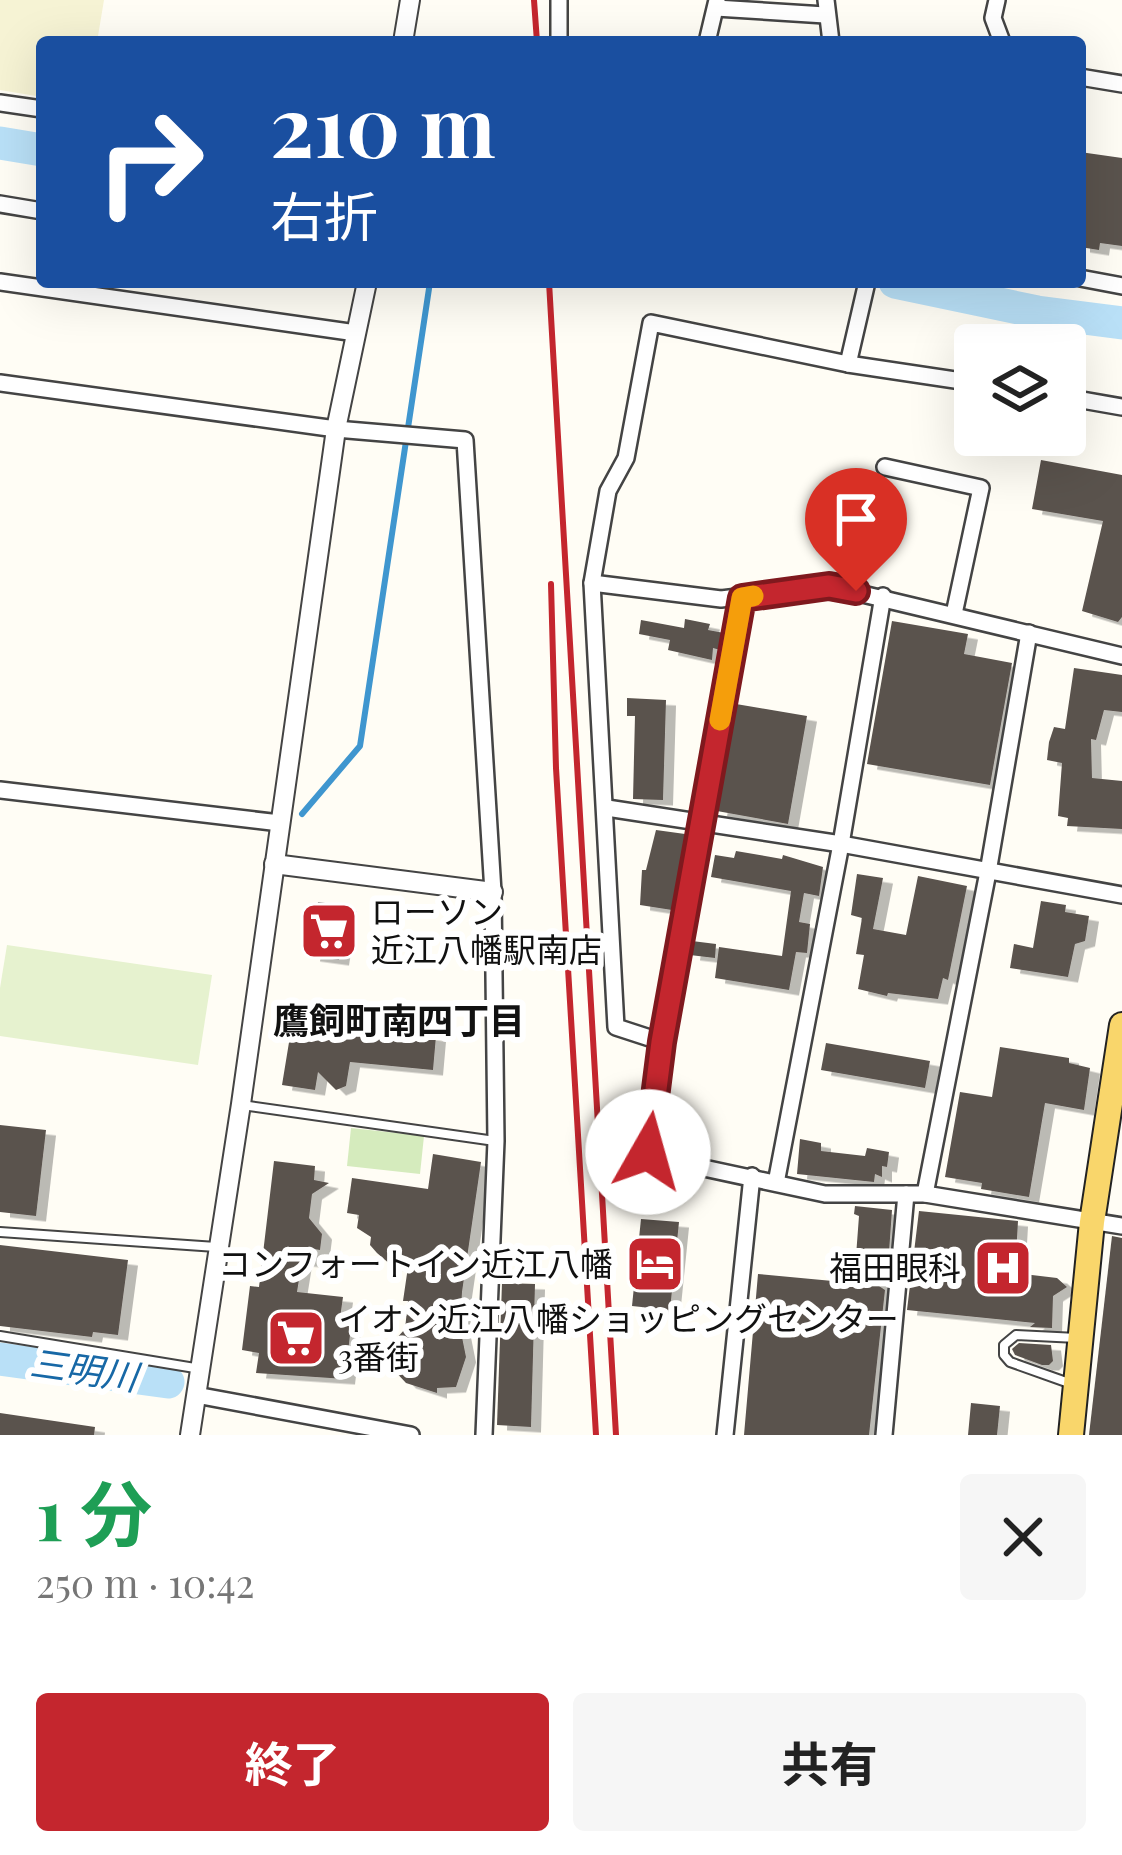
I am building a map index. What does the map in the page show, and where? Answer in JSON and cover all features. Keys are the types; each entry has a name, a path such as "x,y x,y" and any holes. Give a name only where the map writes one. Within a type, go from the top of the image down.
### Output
{"main road":[{"path":"1071,1435 1092,1222 1122,1025"}],"street":[{"path":"404,36 410,0"},
{"path":"559,0 559,36"},
{"path":"979,0 1000,36"},
{"path":"993,18 997,0"},
{"path":"709,36 717,4 825,7"},
{"path":"1086,78 1122,84"},
{"path":"0,103 36,109"},
{"path":"0,204 36,210"},
{"path":"1086,279 1122,286"},
{"path":"0,281 36,286"},
{"path":"48,288 356,333"},
{"path":"190,1435 336,429 366,288"},
{"path":"848,364 866,288"},
{"path":"662,1042 616,1027 592,583 608,491 626,458 652,323 848,364 954,379"},
{"path":"0,383 336,429 465,440 493,892 496,1141 484,1435"},
{"path":"1086,401 1122,407"},
{"path":"885,467 981,488 954,614"},
{"path":"592,583 721,599 829,586 1122,656"},
{"path":"776,1183 842,844 883,596"},
{"path":"742,598 662,1042 648,1152 825,1194 925,1194 1122,1226"},
{"path":"925,1194 1029,633"},
{"path":"0,790 280,823"},
{"path":"607,808 842,844 1122,895"},
{"path":"274,865 493,892"},
{"path":"725,1435 752,1176"},
{"path":"884,1435 906,1194"},
{"path":"196,1395 411,1435"}],"lane":[{"path":"241,1104 496,1141"},
{"path":"0,1232 217,1247"},
{"path":"1076,1385 1010,1362 1004,1351 1007,1340 1016,1335 1080,1338"},
{"path":"0,1336 202,1369"}],"shaded area":[{"path":"0,0 104,0 98,36 36,36 36,96 0,90"}],"green space":[{"path":"7,945 212,975 198,1065 0,1036 0,988"},
{"path":"351,1128 424,1136 420,1174 347,1166"}],"building":[{"path":"1086,153 1122,158 1122,246 1100,243 1099,250 1086,248"},
{"path":"1041,460 1122,475 1122,617 1118,622 1082,611 1103,521 1032,509"},
{"path":"685,619 710,624 708,630 724,633 720,650 713,648 712,660 668,650 670,640 639,634 641,620 684,628"},
{"path":"892,621 968,634 964,654 1012,663 990,785 867,764"},
{"path":"1074,668 1122,675 1122,712 1104,710 1096,740 1091,739 1092,778 1122,781 1122,829 1067,826 1068,818 1058,816 1062,763 1047,760 1054,727 1065,729"},
{"path":"627,698 666,700 663,800 633,799 635,716 627,716"},
{"path":"736,704 807,716 788,824 717,811"},
{"path":"656,830 685,834 672,910 640,905 642,870 646,870"},
{"path":"736,851 782,859 783,855 823,867 819,896 804,893 799,922 810,924 807,953 796,952 789,990 715,978 719,947 782,956 791,891 711,877 715,855 734,858"},
{"path":"857,874 883,878 873,929 906,935 918,876 967,886 948,980 943,978 938,999 858,989 864,955 856,954 862,918 851,915"},
{"path":"1041,901 1066,905 1065,912 1089,916 1085,941 1075,944 1068,977 1010,968 1014,944 1033,948"},
{"name":"ローソン 近江八幡駅南店","path":"318,902 347,906 339,960 310,956"},
{"path":"692,941 716,944 715,958 690,955"},
{"path":"293,1018 436,1036 433,1070 350,1062 346,1086 336,1090 318,1072 315,1090 282,1085"},
{"path":"826,1043 930,1061 925,1088 821,1070"},
{"path":"1000,1047 1069,1058 1069,1063 1090,1068 1084,1110 1045,1103 1029,1197 945,1177 960,1092 992,1097"},
{"path":"0,1125 46,1130 36,1216 0,1212"},
{"path":"800,1139 821,1143 821,1151 865,1156 867,1148 889,1152 887,1167 882,1166 882,1177 875,1174 874,1182 797,1174"},
{"path":"433,1154 481,1162 462,1292 460,1327 466,1357 456,1387 437,1388 437,1393 406,1383 392,1368 394,1341 405,1329 408,1267 391,1265 377,1253 370,1245 371,1237 357,1228 359,1215 347,1213 352,1178 428,1189"},
{"path":"274,1161 315,1166 314,1180 329,1183 312,1194 309,1218 322,1234 320,1250 314,1249 312,1262 302,1261 297,1292 343,1297 339,1325 351,1326 345,1379 256,1373 259,1353 242,1350 250,1286 259,1287"},
{"path":"855,1206 892,1210 889,1252 885,1251 879,1286 885,1290 869,1435 744,1435 758,1274 854,1283 859,1216 854,1214"},
{"path":"919,1211 1018,1221 1015,1273 1057,1278 1067,1287 1053,1296 1052,1328 907,1310"},
{"name":"コンフォートイン近江八幡","path":"641,1219 679,1222 670,1310 632,1306"},
{"path":"1112,1236 1122,1238 1122,1435 1089,1435"},
{"path":"0,1245 128,1260 118,1335 93,1332 92,1337 0,1326"},
{"path":"502,1283 535,1284 531,1427 497,1425"},
{"path":"1019,1343 1051,1345 1053,1361 1042,1365 1015,1355 1012,1349"},
{"path":"971,1403 1000,1406 997,1435 968,1435"},
{"path":"0,1413 95,1427 94,1435 0,1435"}],"waterway":[{"path":"0,143 36,149"},
{"path":"302,814 360,746 429,288"},
{"path":"923,288 1037,312 1122,323"},
{"name":"三明川","path":"0,1359 168,1382"}],"railway":[{"path":"534,0 537,36"},
{"path":"549,288 616,1435"},
{"path":"551,584 556,768 596,1435"}],"slow traffic":[{"path":"720,720 742,598 753,596"}],"place":[{"name":"ローソン 近江八幡駅南店","path":"329,931"},
{"name":"コンフォートイン近江八幡","path":"655,1264"},
{"name":"福田眼科","path":"1003,1268"},
{"name":"イオン近江八幡ショッピングセンター 3番街","path":"296,1338"}],"district":[{"name":"鷹飼町南四丁目","path":"399,1021"}],"route":[{"path":"648,1152 662,1042 742,598 829,586 856,591"}]}
